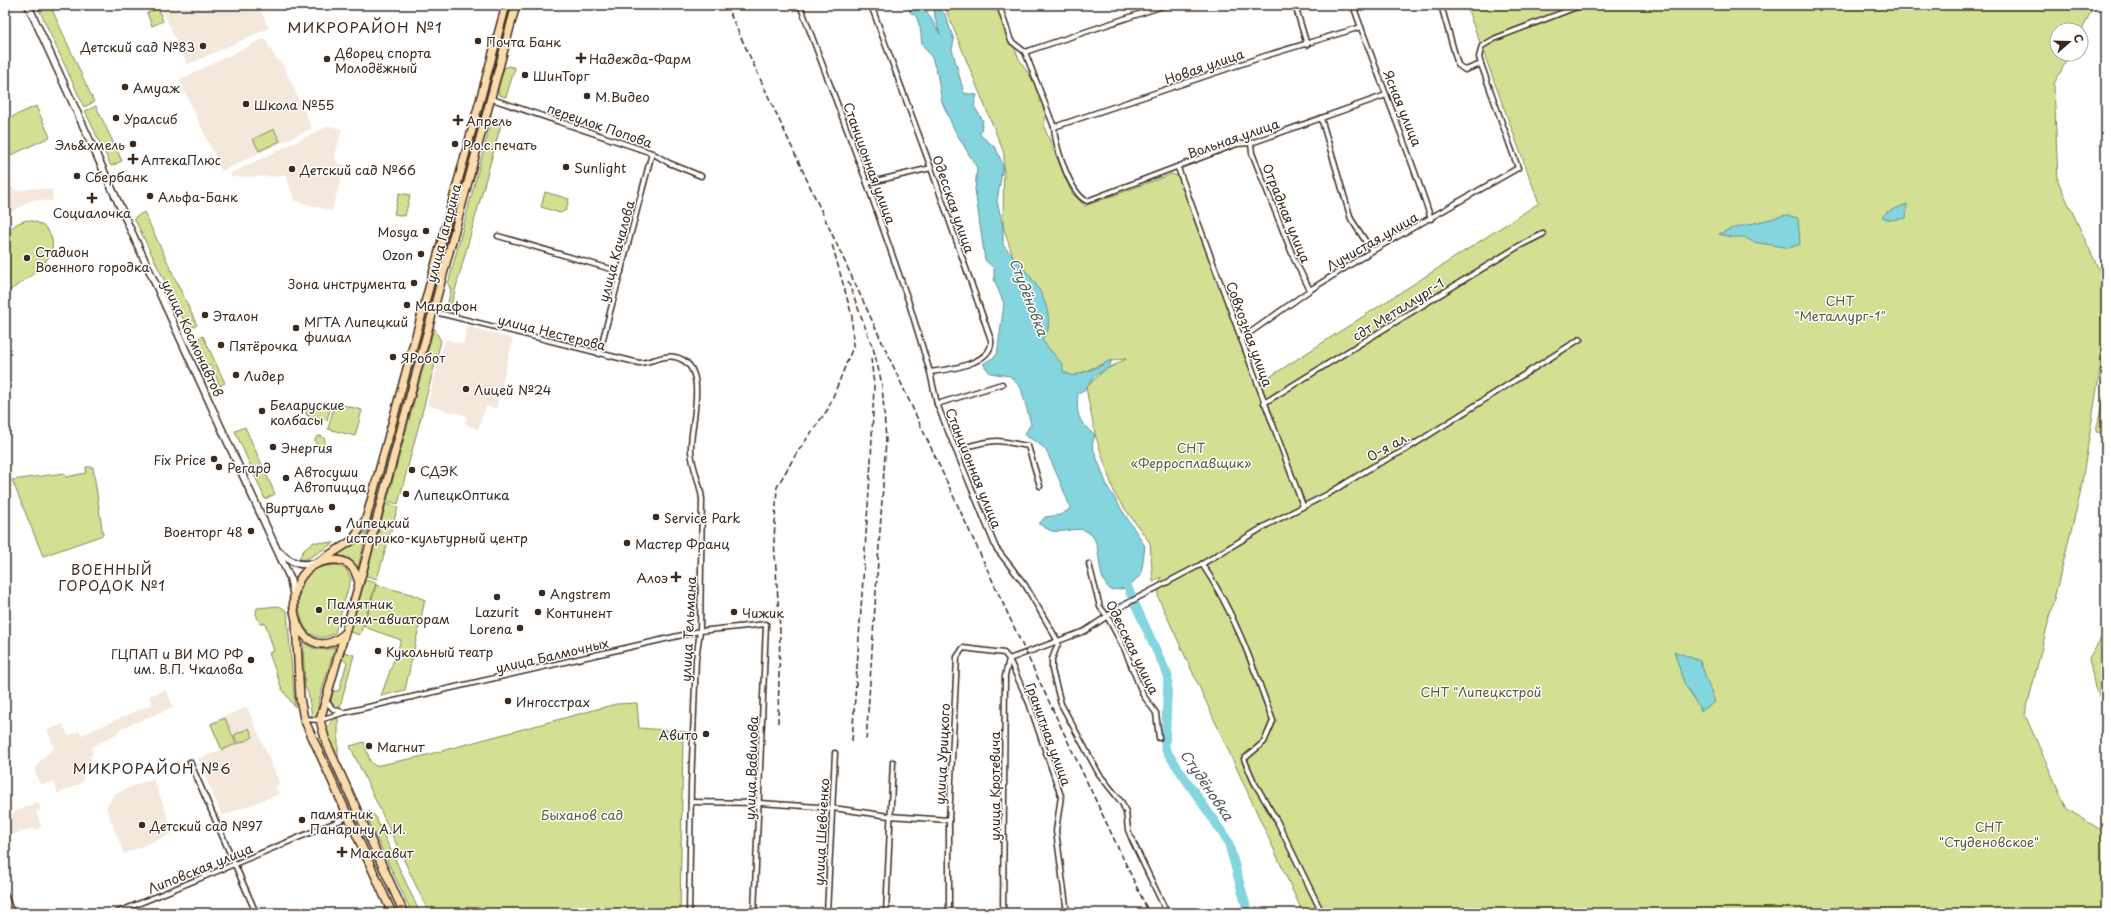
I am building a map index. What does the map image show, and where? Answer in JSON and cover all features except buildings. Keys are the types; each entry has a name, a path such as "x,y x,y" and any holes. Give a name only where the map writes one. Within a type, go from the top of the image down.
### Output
{"main road":[{"name":"улица Космонавтов","path":"28,5 290,578 294,597"},
{"name":"улица Гагарина","path":"317,562 353,540 366,519 506,5"},
{"name":"улица Гагарина","path":"360,583 492,99 516,5"},
{"name":"улица Космонавтов","path":"277,550 291,562 302,565 317,562"},
{"path":"392,913 304,719 300,698 294,597 302,576 317,562 337,560 348,562 355,570 360,583 343,635 320,720 326,742 404,913"},
{"path":"296,623 303,636 316,643 331,643 343,635"}],"street":[{"name":"Станционная улица","path":"800,5 868,183 910,306 930,372 937,404 996,548 1025,585 1057,641"},
{"name":"Одесская улица","path":"871,5 931,168 991,346 988,352 976,361 950,369 930,372"},
{"path":"999,5 1011,41 1025,52 1054,127"},
{"path":"1025,52 1166,5"},
{"path":"1295,5 1307,45"},
{"name":"Ясная улица","path":"1354,5 1386,95 1410,154 1431,219"},
{"path":"1441,5 1458,65 1465,70 1481,64 1479,57 1482,46 1485,43 1582,5"},
{"name":"Новая улица","path":"1054,127 1264,56 1307,45 1361,27"},
{"name":"Лучистая улица","path":"1241,339 1310,290 1372,251 1431,219 1518,168 1481,64"},
{"name":"Вольная улица","path":"1054,127 1055,140 1074,190 1081,199 1087,201 1178,168 1237,144 1251,143 1386,95"},
{"name":"переулок Попова","path":"492,99 652,153 669,163 701,176"},
{"path":"1322,118 1351,219 1372,251"},
{"name":"Отрадная улица","path":"1251,143 1252,153 1287,241 1310,290"},
{"name":"улица Качалова","path":"599,354 652,153"},
{"path":"868,183 931,168"},
{"name":"Совхозная улица","path":"1178,168 1218,272 1264,403 1303,506"},
{"name":"сдт Металлург-1","path":"1264,403 1543,234"},
{"path":"498,236 621,272"},
{"name":"улица Нестерова","path":"423,309 640,363 647,363 660,357 676,357"},
{"name":"0-я ал.","path":"1010,659 1085,631 1107,616 1202,564 1267,524 1405,450 1580,339"},
{"name":"улица Тельмана","path":"676,357 688,365 697,383 691,450 700,484 702,499 700,631 696,659 689,913"},
{"path":"937,404 1002,384"},
{"path":"957,450 985,441 999,441 1014,445 1028,446 1040,486"},
{"name":"Одесская улица","path":"1089,564 1100,607 1107,616 1125,650 1143,695 1156,713 1159,738"},
{"path":"1202,564 1224,602 1259,682 1273,721 1264,742 1244,759 1254,782 1277,821 1322,913"},
{"name":"улица Балмочных","path":"320,720 342,713 700,631 766,624"},
{"name":"улица Вавилова","path":"754,913 760,803 766,624"},
{"path":"1057,641 1052,659 1052,670 1061,704 1099,774 1122,803 1126,812 1128,830 1167,913"},
{"name":"улица Урицкого","path":"949,913 949,820 957,657 963,648 969,648 1004,653 1010,659"},
{"name":"улица Кротевича","path":"1004,913 1005,676 1010,659"},
{"name":"Гранитная улица","path":"1010,659 1029,703 1061,796 1056,831 1067,913"},
{"path":"325,700 333,709 342,713"},
{"path":"304,719 320,720"},
{"name":"улица Шевченко","path":"827,913 835,753"},
{"path":"190,762 256,913"},
{"path":"886,913 889,816 893,762"},
{"path":"691,802 760,803 832,808 889,816 949,820"},
{"name":"Липовская улица","path":"116,913 358,813"},
{"path":"5,894 12,913"}],"shaded area":[{"name":"Детский сад №83","path":"160,5 258,5 269,28 187,65"},
{"name":"Школа №55","path":"265,38 274,56 283,65 312,128 222,171 179,80"},
{"name":"Детский сад №66","path":"329,126 342,129 335,156 337,163 345,165 332,211 295,201 286,176 231,177 231,173"},
{"path":"8,185 17,191 33,188 53,190 52,201 32,200 5,216 5,186"},
{"name":"Лицей №24","path":"467,326 513,339 496,409 486,406 478,429 465,424 467,416 427,405 445,339 463,344"},
{"path":"166,690 173,707 120,729 117,734 91,747 93,754 90,756 93,765 82,770 83,782 58,794 54,781 40,785 35,771 39,762 54,748 47,730 63,724 68,736 79,731 82,735 152,704 149,696"},
{"path":"247,707 280,784 275,786 279,794 222,816 198,759 221,750 209,723"},
{"name":"Детский сад №97","path":"153,778 174,833 124,854 106,808 114,794"},
{"path":"38,802 41,810 36,812 42,827 34,831 33,828 5,837 5,812 7,815"}],"green space":[{"path":"37,5 50,5 94,102 84,107"},
{"path":"944,5 997,5 1019,59 1037,87 1046,115 1044,127 1072,193 1085,206 1172,174 1180,177 1257,385 1539,203 1466,5 2094,5 2086,22 2049,22 2049,62 2066,62 2054,84 2058,181 2106,285 2106,332 2080,495 2025,715 2067,809 2106,833 2106,913 1303,913 1158,597 1161,577 1153,582 1150,543 1115,495 1095,434 1086,388 1103,371 1126,359 1119,359 1106,363 1073,376 1063,372 1042,340 1035,283 1013,257 1003,226 1004,153"},
{"path":"158,8 163,21 152,26 147,13"},
{"path":"509,66 515,68 506,97 499,95 498,89 504,68"},
{"path":"36,106 50,137 5,158 5,120"},
{"path":"96,106 122,161 111,166 85,111"},
{"path":"503,117 449,313 447,306 451,290 448,284 491,122"},
{"path":"274,129 280,141 259,151 253,139"},
{"path":"545,192 569,199 566,210 560,213 541,207"},
{"path":"399,193 410,195 405,216 394,214"},
{"path":"144,212 197,325 188,329 134,218"},
{"name":"Стадион Военного городка","path":"27,220 34,221 46,228 50,234 52,244 51,253 39,269 5,294 5,233 18,223"},
{"path":"434,328 441,341 398,504 387,501"},
{"path":"203,336 225,383 220,386 211,365 204,368 191,342"},
{"path":"2106,385 2106,433 2096,432"},
{"path":"335,403 362,410 355,436 328,429"},
{"path":"308,404 330,409 327,420 306,415"},
{"path":"245,427 275,494 265,499 235,431"},
{"path":"320,436 325,441 320,446 315,441"},
{"path":"86,467 93,467 103,535 43,556 12,480 64,473 66,477 86,473"},
{"path":"386,504 398,507 377,579 366,576"},
{"path":"367,530 358,568 343,556 336,555 356,542"},
{"path":"314,542 334,543 307,559 298,560 304,550"},
{"path":"337,565 346,569 351,579 335,633 322,637 312,634 305,626 300,615 299,602 301,589 305,578 313,570 325,566"},
{"path":"365,580 376,583 360,635 350,632"},
{"path":"376,585 411,594 425,600 405,690 381,696 401,640 364,627"},
{"path":"279,606 287,611 295,707 282,689 269,653 274,651 265,623 260,624 256,614 257,608"},
{"path":"2106,630 2106,708 2095,688 2089,658"},
{"path":"303,642 315,649 335,647 319,700 316,718 312,717 308,692 305,688"},
{"path":"344,652 354,655 339,710 334,707 331,702 333,691 339,691 347,662 342,659"},
{"name":"Быханов сад","path":"637,703 639,728 690,732 690,735 683,739 680,913 429,913 350,746 364,742 370,761 375,766 419,757 616,704"},
{"path":"225,718 236,744 222,750 211,724"},
{"path":"338,718 338,762 330,744 327,731 328,726 332,721"},
{"path":"249,728 253,737 238,744 234,735"},
{"path":"369,811 375,816 420,913 412,913 368,820"}],"water":[{"path":"908,5 923,5 940,34 935,18 934,5 945,14 954,40 952,49 964,93 977,95 974,106 983,121 980,135 996,148 1003,166 997,201 1003,226 1003,245 1035,283 1046,305 1048,330 1042,340 1063,365 1063,372 1073,376 1098,367 1111,360 1110,367 1096,375 1084,390 1078,393 1077,407 1079,417 1082,422 1095,435 1092,445 1108,488 1145,546 1141,576 1128,588 1111,590 1106,584 1102,577 1096,544 1093,537 1088,532 1075,529 1057,532 1047,529 1039,524 1045,517 1060,515 1070,509 1069,505 1045,449 1024,435 1031,424 1021,388 1010,376 990,373 983,364 997,355 1004,304 994,279 994,268 985,260 975,190 977,168 954,129 942,102 937,73 932,58 922,44 920,27 916,16 910,12"},
{"path":"1907,204 1906,218 1890,220 1882,217 1887,212"},
{"path":"1786,215 1798,218 1800,244 1790,248 1753,242 1744,237 1731,237 1719,234 1730,229"},
{"path":"1674,651 1700,661 1715,702 1701,711 1684,683"}],"waterway":[{"name":"Студёновка","path":"1124,578 1132,597"},
{"name":"Студёновка","path":"1135,604 1168,676 1165,749 1228,841 1248,913"}],"railway":[{"path":"726,5 1026,653 1149,913"},
{"path":"778,723 780,630 774,540 777,487 796,454 828,409 853,347 852,316 832,244"},
{"path":"848,281 874,351 882,384 886,440 866,742"},
{"path":"852,741 871,461 874,385 871,358"}],"place":[{"name":"Почта Банк","path":"478,41"},
{"name":"Детский сад №83","path":"203,46"},
{"name":"Надежда-Фарм","path":"581,58"},
{"name":"Дворец спорта Молодёжный","path":"327,59"},
{"name":"ШинТорг","path":"525,75"},
{"name":"Амуаж","path":"125,87"},
{"name":"М.Видео","path":"587,96"},
{"name":"Школа №55","path":"246,104"},
{"name":"Уралсиб","path":"116,118"},
{"name":"Апрель","path":"458,120"},
{"name":"Эль&хмель","path":"133,144"},
{"name":"Р.о.с.печать","path":"455,144"},
{"name":"АптекаПлюс","path":"133,159"},
{"name":"Sunlight","path":"566,167"},
{"name":"Детский сад №66","path":"292,169"},
{"name":"Сбербанк","path":"77,176"},
{"name":"Альфа-Банк","path":"150,196"},
{"name":"Социалочка","path":"92,198"},
{"name":"Mosya","path":"426,231"},
{"name":"Ozon","path":"421,254"},
{"name":"Стадион Военного городка","path":"27,258"},
{"name":"Зона инструмента","path":"414,283"},
{"name":"Марафон","path":"407,305"},
{"name":"Эталон","path":"205,315"},
{"name":"МГТА Липецкий филиал","path":"296,328"},
{"name":"Пятёрочка","path":"221,345"},
{"name":"ЯРобот","path":"393,357"},
{"name":"Лидер","path":"236,375"},
{"name":"Лицей №24","path":"466,389"},
{"name":"Беларуские колбасы","path":"262,411"},
{"name":"Энергия","path":"273,447"},
{"name":"Fix Price","path":"214,459"},
{"name":"Регард","path":"219,467"},
{"name":"СДЭК","path":"412,470"},
{"name":"Автосуши Автопицца","path":"286,478"},
{"name":"ЛипецкОптика","path":"406,494"},
{"name":"Виртуаль","path":"332,507"},
{"name":"Service Park","path":"656,517"},
{"name":"Липецкий историко-культурный центр","path":"338,529"},
{"name":"Военторг 48","path":"251,531"},
{"name":"Мастер Франц","path":"627,543"},
{"name":"Алоэ","path":"676,577"},
{"name":"Angstrem","path":"542,593"},
{"name":"Lazurit","path":"497,597"},
{"name":"Памятник героям-авиаторам","path":"319,610"},
{"name":"Континент","path":"538,612"},
{"name":"Чижик","path":"734,612"},
{"name":"Lorena","path":"520,628"},
{"name":"Кукольный театр","path":"378,651"},
{"name":"ГЦПАП и ВИ МО РФ им. В.П. Чкалова","path":"251,660"},
{"name":"Ингосстрах","path":"508,701"},
{"name":"Авито","path":"706,734"},
{"name":"Магнит","path":"369,746"},
{"name":"памятник Панарину А.И.","path":"302,820"},
{"name":"Детский сад №97","path":"142,825"},
{"name":"Максавит","path":"342,852"}],"district":[{"name":"МИКРОРАЙОН №1","path":"365,26"},
{"name":"ВОЕННЫЙ ГОРОДОК №1","path":"112,578"},
{"name":"МИКРОРАЙОН №6","path":"152,767"}],"park label":[{"name":"СНТ \"Металлург-1\"","path":"1840,308"},
{"name":"СНТ «Ферросплавщик»","path":"1191,454"},
{"name":"СНТ \"Липецкстрой","path":"1481,691"},
{"name":"СНТ \"Студеновское\"","path":"1989,834"}]}
